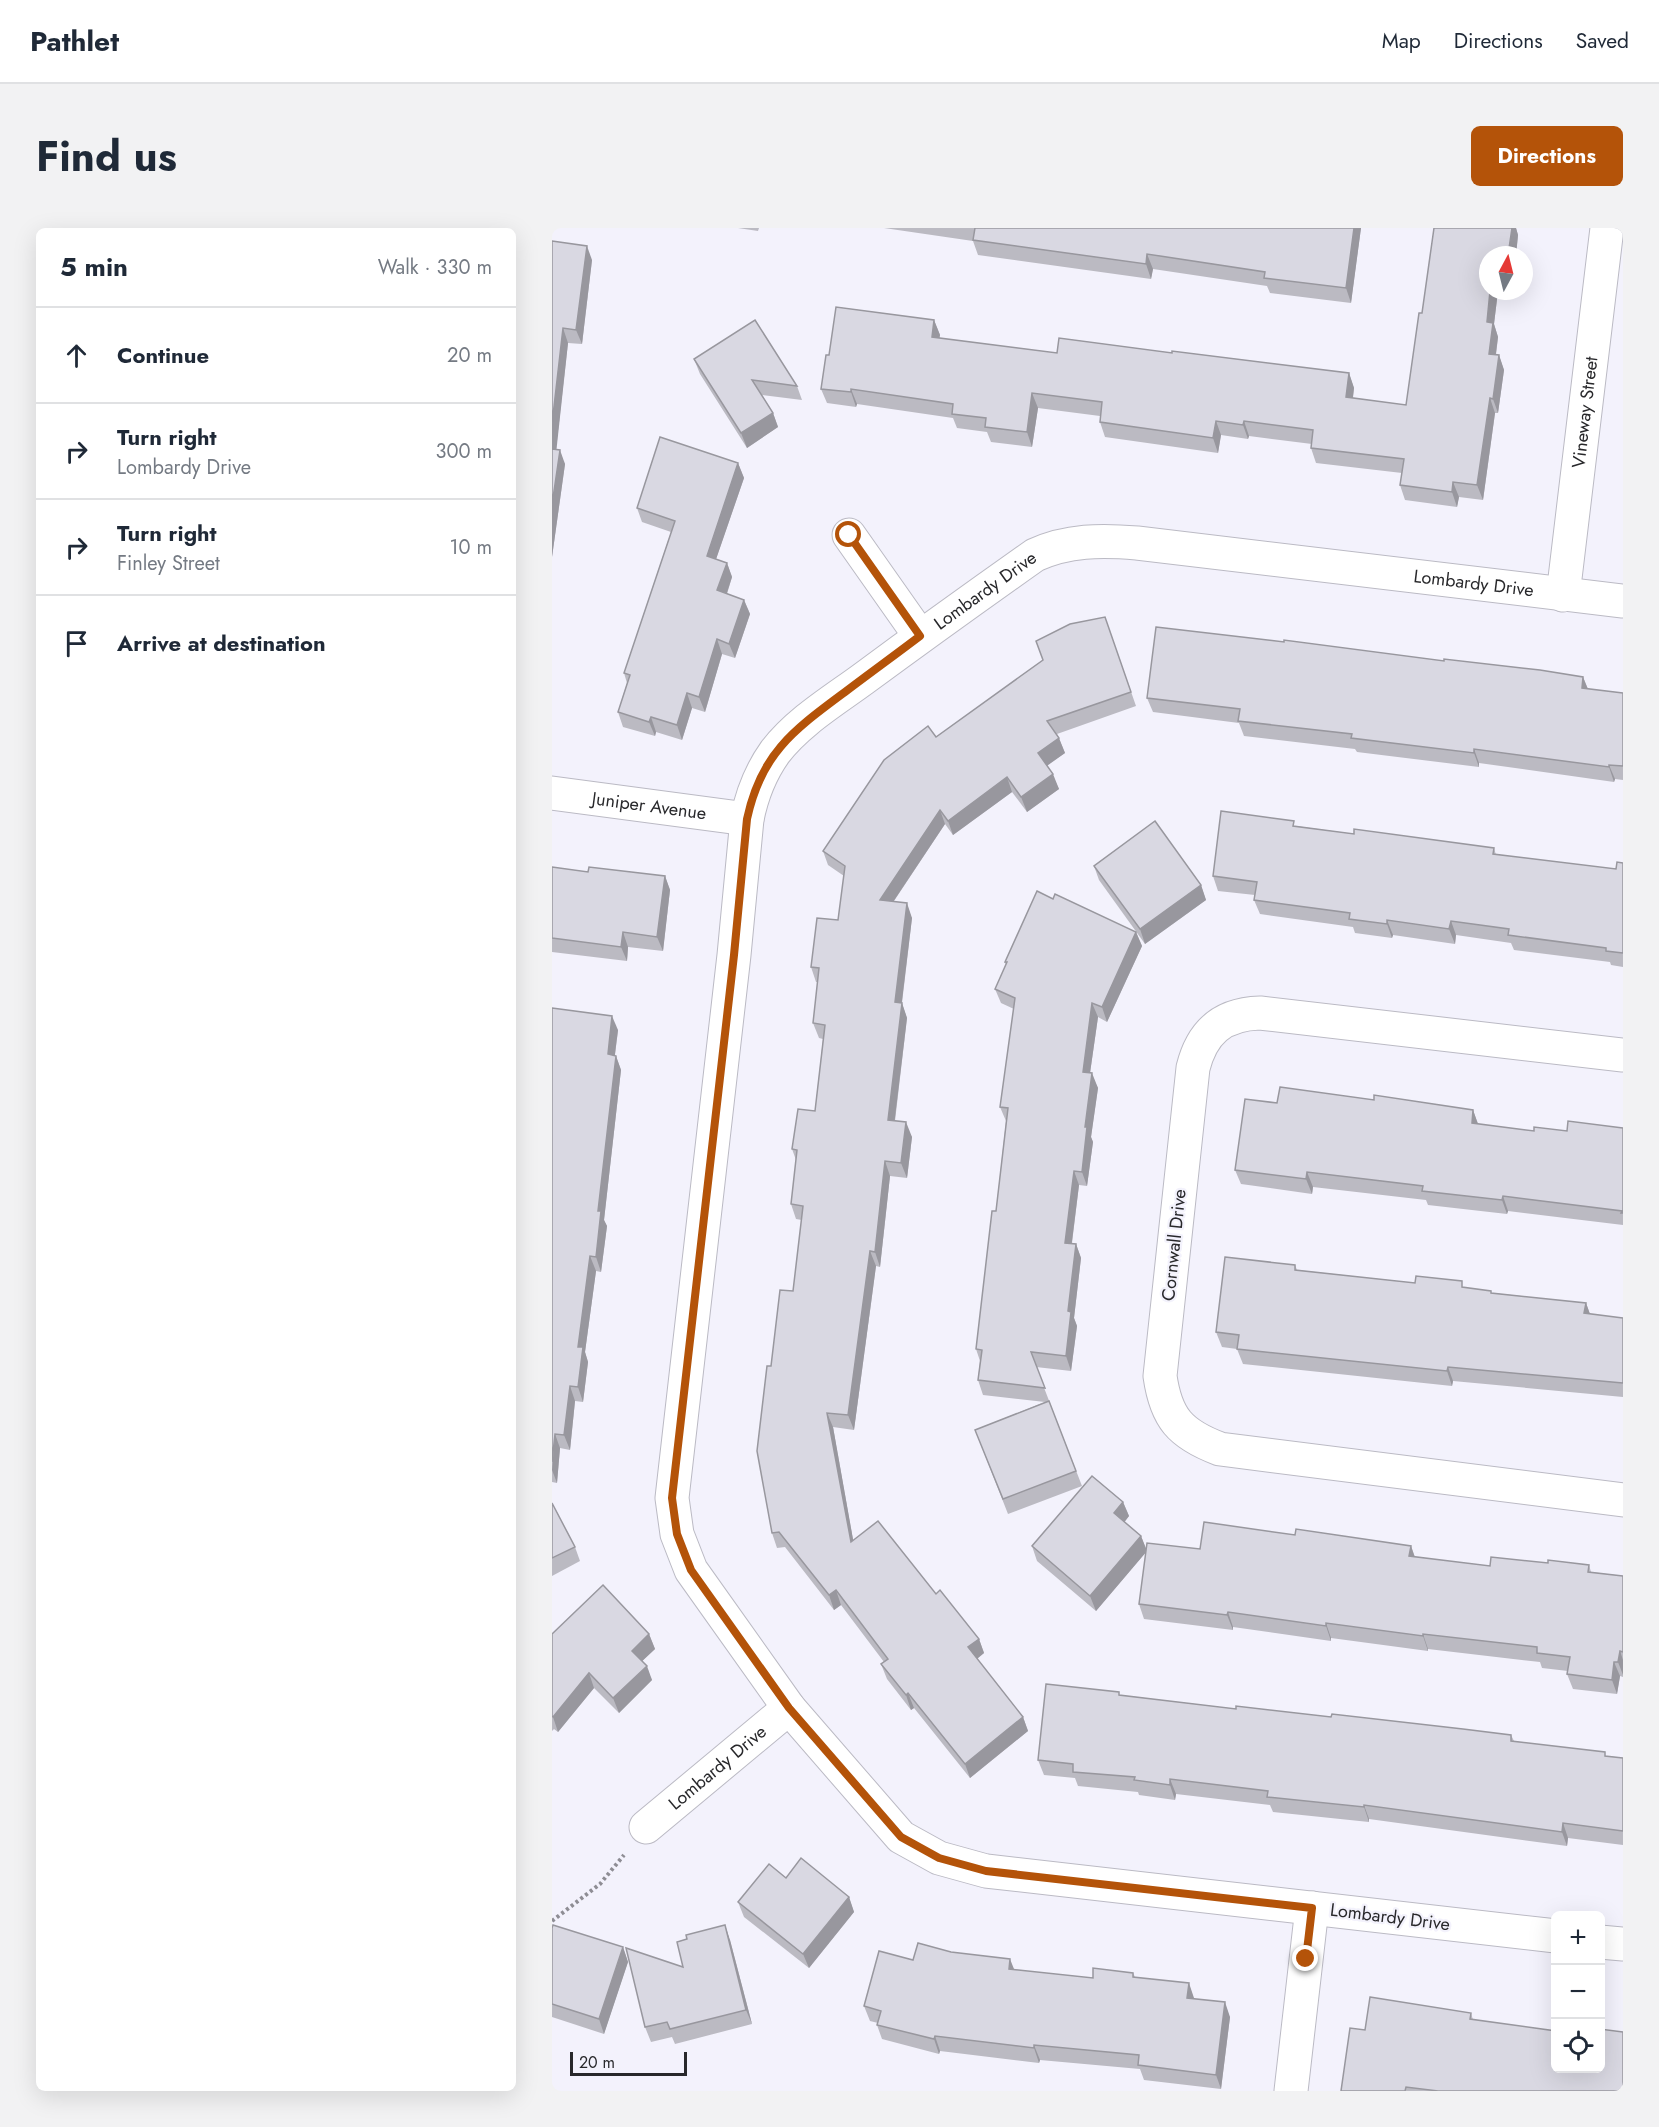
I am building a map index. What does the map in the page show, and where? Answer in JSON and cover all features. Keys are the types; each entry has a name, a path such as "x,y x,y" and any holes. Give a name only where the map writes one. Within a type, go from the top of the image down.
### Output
{"street":[{"name":"Vineway Street","path":"1563,595 1607,228"},
{"path":"849,535 920,636"},
{"name":"Lombardy Drive","path":"1551,1935 986,1871 939,1858 901,1837 789,1708 691,1570 677,1534 672,1498 734,955 747,819 751,799 761,773 786,740 806,721 920,636 1035,555 1081,541 1137,543 1623,601"},
{"name":"Juniper Avenue","path":"552,793 747,819"},
{"name":"Cornwall Drive","path":"1623,1055 1260,1013 1242,1013 1214,1027 1197,1053 1193,1068 1160,1376 1167,1410 1176,1422 1186,1433 1200,1442 1220,1449 1623,1500"},
{"name":"Lombardy Drive","path":"646,1827 789,1708"},
{"path":"1291,2091 1312,1908"},
{"path":"1605,1942 1623,1944"}],"path":[{"path":"552,1921 600,1884 646,1827"}],"building":[{"path":"975,228 1354,228 1346,288 1264,278 1265,272 1147,254 1146,264 973,240"},
{"path":"1434,228 1512,228 1509,246 1479,246 1479,300 1489,300 1487,322 1493,323 1489,354 1499,355 1477,485 1453,482 1452,492 1400,485 1404,459 1311,448 1313,430 1244,421 1243,425 1216,421 1213,438 1100,422 1102,402 1032,393 1027,432 985,427 986,418 952,414 953,404 851,389 851,392 821,389 836,307 934,320 932,337 1057,353 1059,338 1349,373 1346,397 1406,405 1419,313 1422,313"},
{"path":"552,241 587,246 576,330 563,328 552,424"},
{"path":"755,320 797,386 752,380 773,413 741,433 694,359"},
{"path":"660,437 738,463 707,556 727,563 717,590 744,600 729,644 717,639 699,697 687,693 677,725 651,717 649,722 618,712 630,675 624,673 675,521 637,508"},
{"path":"552,449 560,450 552,505"},
{"path":"1105,617 1131,692 1047,721 1059,738 1038,753 1053,774 1021,797 1007,777 948,821 940,810 880,900 907,903 895,1002 902,1003 888,1120 906,1122 901,1163 885,1161 875,1252 870,1251 848,1415 827,1413 851,1542 878,1521 936,1594 940,1590 979,1639 968,1647 1023,1717 965,1764 908,1693 906,1695 881,1664 888,1659 836,1590 829,1595 779,1532 772,1533 757,1451 767,1366 771,1366 780,1290 793,1291 803,1206 791,1204 797,1150 792,1149 798,1109 815,1111 825,1025 813,1023 819,968 811,967 817,918 838,920 845,866 823,851 884,760 928,726 936,737 1043,660 1036,641 1070,624"},
{"path":"1156,627 1284,642 1284,640 1583,677 1582,688 1623,693 1623,766 1609,765 1609,767 1474,749 1474,753 1351,738 1352,734 1238,721 1240,709 1147,698"},
{"path":"1221,811 1294,821 1293,826 1354,834 1354,829 1494,848 1493,854 1616,869 1617,862 1623,863 1623,953 1606,951 1606,948 1508,935 1509,929 1451,921 1449,929 1387,920 1387,924 1349,919 1350,913 1254,900 1257,882 1213,876"},
{"path":"1155,821 1201,885 1140,929 1094,866"},
{"path":"552,867 588,872 589,867 665,876 657,937 623,932 621,947 552,938"},
{"path":"1037,891 1053,899 1055,894 1136,932 1102,1007 1092,1003 1083,1072 1092,1073 1082,1172 1074,1171 1065,1243 1076,1244 1068,1311 1071,1312 1066,1356 1031,1352 1045,1388 978,1380 982,1350 976,1349 992,1211 996,1211 1008,1108 1000,1107 1015,998 995,989"},
{"path":"552,1008 612,1016 608,1054 616,1056 598,1211 601,1211 596,1257 590,1256 578,1347 583,1347 578,1387 570,1386 564,1435 555,1434 552,1462"},
{"path":"1280,1087 1374,1100 1374,1095 1473,1110 1472,1123 1534,1131 1534,1127 1567,1131 1568,1121 1623,1128 1623,1213 1622,1211 1503,1196 1502,1200 1422,1191 1423,1186 1307,1172 1306,1179 1235,1170 1245,1099 1277,1103"},
{"path":"1225,1257 1295,1265 1295,1270 1415,1283 1416,1276 1462,1281 1462,1287 1491,1291 1491,1293 1586,1303 1584,1313 1623,1318 1623,1383 1448,1367 1447,1371 1237,1349 1239,1335 1216,1332"},
{"path":"1049,1401 1076,1471 1003,1499 975,1430"},
{"path":"1092,1476 1123,1502 1114,1513 1141,1536 1090,1596 1032,1546"},
{"path":"552,1503 575,1547 552,1558"},
{"path":"1204,1522 1295,1535 1296,1529 1411,1546 1409,1556 1490,1566 1491,1557 1589,1565 1588,1572 1623,1576 1623,1652 1620,1651 1618,1662 1614,1662 1612,1680 1567,1674 1570,1657 1537,1653 1537,1647 1139,1604 1147,1543 1200,1549"},
{"path":"603,1585 649,1634 632,1651 647,1666 613,1698 589,1673 553,1717 552,1634"},
{"path":"1046,1684 1236,1709 1236,1706 1331,1717 1332,1714 1463,1729 1511,1735 1511,1741 1605,1752 1605,1756 1623,1758 1623,1831 1563,1823 1562,1832 1364,1805 1364,1807 1267,1797 1268,1791 1170,1779 1170,1785 1134,1780 1135,1777 1073,1772 1073,1764 1038,1760"},
{"path":"801,1858 849,1897 803,1954 738,1902 769,1864 786,1878"},
{"path":"553,1925 623,1947 599,2019 552,2004"},
{"path":"725,1925 746,2010 670,2029 667,2022 645,2027 626,1948 683,1967 677,1942 687,1939 686,1935"},
{"path":"918,1943 951,1952 1010,1959 1009,1969 1093,1978 1093,1968 1133,1973 1133,1977 1189,1983 1187,1998 1225,2002 1216,2075 1138,2065 1139,2055 1034,2045 1034,2048 935,2036 934,2039 877,2025 881,2011 864,2006 879,1951 913,1960"},
{"path":"1370,1997 1471,2013 1470,2019 1551,2030 1551,2073 1605,2073 1605,2030 1623,2032 1623,2091 1438,2091 1406,2087 1405,2091 1341,2091 1350,2028 1365,2030"}],"route":[{"path":"849,535 920,636 795,730 768,762 751,799 672,1498 677,1534 691,1570 789,1708 901,1837 939,1858 986,1871 1312,1908 1306,1959"}]}
